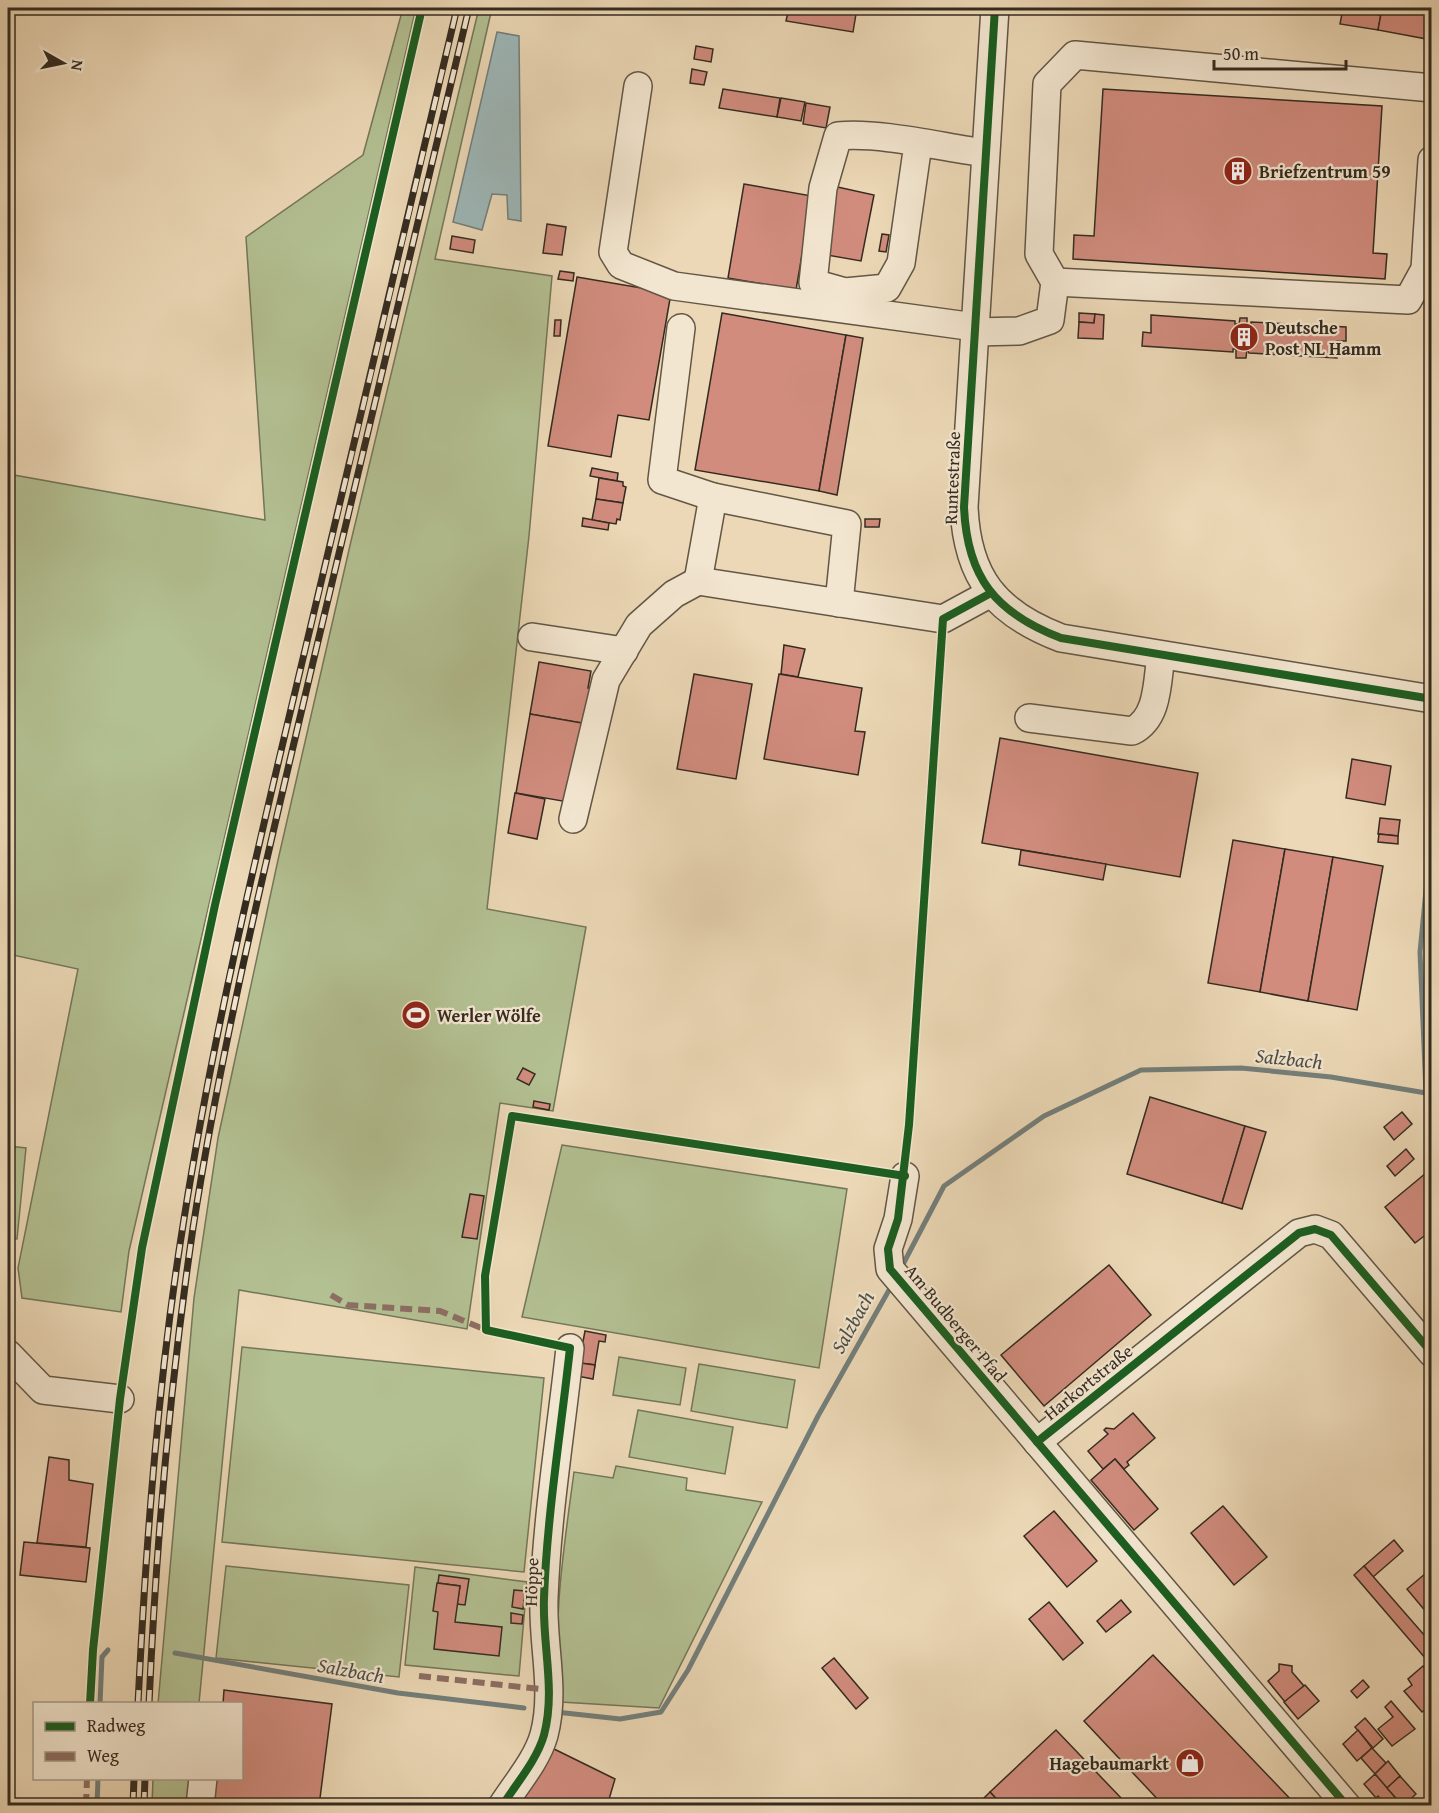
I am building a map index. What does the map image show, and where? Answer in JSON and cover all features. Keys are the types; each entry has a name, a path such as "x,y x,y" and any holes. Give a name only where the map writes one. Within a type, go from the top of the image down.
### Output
{"street":[{"name":"Runtestraße","path":"995,8 964,507 965,534 974,562 991,593 1008,612 1034,628 1061,638 1429,699"},
{"path":"638,86 613,252 621,265 674,286 975,330 1019,331 1050,320 1055,282 1039,254 1047,84 1075,55 1431,88"},
{"path":"918,144 901,263 887,288 844,291 813,283 823,188 838,136 854,134 985,153"},
{"path":"1055,282 1408,300 1425,268 1431,160"},
{"path":"681,328 662,480 713,497 847,524 839,603"},
{"path":"698,581 713,497"},
{"path":"573,819 606,680 639,625 674,594 698,581 943,618 991,593"},
{"path":"532,637 624,651"},
{"path":"1029,718 1132,731 1141,727 1149,717 1161,655"},
{"name":"Am Budberger Pfad","path":"905,1176 898,1219 888,1249 898,1277 1037,1442"},
{"name":"Harkortstraße","path":"1347,1806 1037,1442 1299,1233 1315,1229 1331,1235 1431,1353"},
{"name":"Höppe","path":"502,1806 544,1736 548,1713 549,1690 544,1600 570,1348"},
{"path":"8,1354 43,1390 120,1399"},
{"path":"200,1806 203,1780"}],"green space":[{"path":"403,8 416,8 129,1251 121,1312 22,1298 18,1268 78,969 8,954 8,474 265,520 246,237 363,155"},
{"path":"479,8 492,8 435,259 552,276 529,536 487,909 586,927 553,1111 500,1103 467,1329 239,1290 199,1702 158,1702 194,1298 218,1138 278,860 351,541"},
{"path":"562,1145 847,1189 819,1368 522,1317"},
{"path":"8,1146 26,1148 17,1239 8,1238"},
{"path":"242,1347 544,1378 524,1572 222,1542"},
{"path":"619,1357 686,1368 680,1405 613,1395"},
{"path":"699,1364 795,1380 787,1428 691,1411"},
{"path":"638,1410 733,1427 725,1474 629,1457"},
{"path":"616,1466 687,1478 686,1490 762,1502 659,1708 561,1702 557,1645 558,1616 574,1472 613,1478"},
{"path":"226,1566 409,1585 399,1677 216,1658"},
{"path":"415,1567 527,1582 519,1676 405,1665"},
{"path":"153,1780 192,1780 189,1805 152,1806"}],"water":[{"path":"497,32 519,36 521,221 508,219 507,195 492,194 482,230 453,222"}],"building":[{"path":"789,8 857,8 853,32 786,21"},
{"path":"1343,8 1381,15 1378,30 1340,24"},
{"path":"1382,8 1432,8 1432,40 1378,30"},
{"path":"696,46 713,49 711,62 694,59"},
{"path":"692,69 707,72 704,85 690,83"},
{"path":"723,89 780,98 777,117 719,108"},
{"name":"Briefzentrum 59","path":"1103,89 1382,106 1373,253 1387,254 1385,279 1073,259 1074,235 1094,236"},
{"path":"781,98 805,102 801,121 777,117"},
{"path":"806,103 830,107 826,128 803,124"},
{"path":"744,184 812,196 796,290 728,278"},
{"path":"833,186 874,195 861,261 821,254"},
{"path":"547,224 566,227 562,255 543,253"},
{"path":"882,234 889,235 886,252 879,251"},
{"path":"452,236 475,240 473,253 450,249"},
{"path":"560,271 574,273 573,281 558,279"},
{"path":"577,277 671,293 649,420 618,415 611,457 548,446"},
{"path":"722,313 846,335 819,491 695,470"},
{"path":"1079,313 1095,314 1094,323 1079,322"},
{"path":"1095,314 1104,315 1103,339 1078,338 1079,322 1094,323"},
{"name":"Deutsche Post NL Hamm","path":"1151,315 1235,321 1235,324 1239,324 1240,318 1247,318 1247,325 1251,325 1251,322 1346,327 1346,341 1337,341 1337,358 1249,353 1247,349 1246,358 1236,358 1236,349 1233,349 1233,352 1142,346 1143,332 1151,333"},
{"path":"555,320 561,320 560,336 554,336"},
{"path":"846,335 863,338 837,495 819,491"},
{"path":"592,468 618,473 617,481 590,476"},
{"path":"599,478 623,482 623,486 626,487 623,503 596,499"},
{"path":"596,499 623,503 620,520 617,519 616,524 592,520"},
{"path":"583,518 609,523 608,530 582,526"},
{"path":"865,519 880,519 879,527 865,527"},
{"path":"784,645 805,649 798,677 781,674"},
{"path":"539,662 591,671 588,688 591,688 582,723 530,714"},
{"path":"694,674 752,684 736,779 677,769"},
{"path":"779,674 862,688 855,731 865,732 858,775 764,759"},
{"path":"530,714 582,723 568,802 516,793"},
{"path":"1000,738 1198,773 1180,877 982,843"},
{"path":"1352,759 1391,766 1385,805 1346,798"},
{"path":"515,793 545,799 537,839 508,833"},
{"path":"1380,818 1400,820 1398,836 1378,834"},
{"path":"1379,834 1398,836 1398,844 1378,842"},
{"path":"1233,840 1285,849 1260,992 1208,983"},
{"path":"1285,849 1333,857 1308,1001 1260,992"},
{"path":"1021,850 1106,864 1103,880 1019,865"},
{"path":"1333,857 1383,866 1357,1010 1308,1001"},
{"path":"523,1068 535,1074 529,1085 517,1079"},
{"path":"1150,1097 1245,1126 1222,1203 1127,1174"},
{"path":"534,1101 550,1104 549,1110 533,1107"},
{"path":"1402,1112 1412,1124 1394,1140 1384,1127"},
{"path":"1245,1126 1266,1132 1242,1209 1222,1203"},
{"path":"1406,1149 1414,1159 1395,1176 1387,1166"},
{"path":"1426,1173 1432,1180 1432,1230 1415,1243 1385,1207"},
{"path":"470,1194 484,1196 477,1239 462,1237"},
{"path":"1109,1265 1151,1315 1044,1406 1001,1355"},
{"path":"585,1331 606,1335 605,1342 599,1341 595,1365 580,1363 578,1368"},
{"path":"580,1363 595,1365 593,1379 577,1376"},
{"path":"1133,1413 1155,1438 1127,1462 1129,1465 1124,1469 1115,1459 1103,1469 1088,1451 1108,1434 1104,1430 1106,1428 1114,1429"},
{"path":"49,1457 69,1460 69,1480 93,1484 86,1547 37,1543"},
{"path":"1115,1459 1158,1509 1134,1530 1091,1480"},
{"path":"1223,1506 1267,1557 1234,1585 1191,1533"},
{"path":"1054,1511 1097,1561 1067,1587 1024,1536"},
{"path":"1394,1540 1403,1551 1373,1577 1364,1566"},
{"path":"24,1542 90,1548 86,1582 20,1575"},
{"path":"1364,1566 1432,1644 1432,1666 1354,1575"},
{"path":"1432,1568 1432,1619 1407,1589"},
{"path":"439,1575 469,1579 465,1605 457,1604 460,1586 438,1583"},
{"path":"437,1583 460,1586 455,1622 502,1627 499,1656 434,1649 438,1612 433,1611"},
{"path":"514,1590 525,1591 523,1609 512,1607"},
{"path":"1121,1600 1131,1612 1106,1632 1097,1621"},
{"path":"1049,1602 1083,1643 1063,1660 1029,1619"},
{"path":"511,1613 523,1615 522,1624 511,1623"},
{"name":"Hagebaumarkt","path":"1153,1655 1297,1806 1164,1806 1084,1721"},
{"path":"834,1658 868,1698 856,1709 822,1668"},
{"path":"1279,1664 1292,1666 1292,1672 1304,1686 1285,1702 1268,1681 1279,1671"},
{"path":"1423,1666 1432,1676 1432,1704 1422,1712 1404,1691 1412,1685 1408,1679"},
{"path":"1363,1680 1369,1687 1357,1698 1351,1691"},
{"path":"1305,1685 1319,1701 1298,1719 1284,1702"},
{"path":"224,1690 332,1704 319,1806 210,1806 213,1780 243,1780 243,1702 223,1702"},
{"path":"1391,1701 1415,1729 1392,1746 1378,1729 1393,1717 1385,1707"},
{"path":"1365,1718 1383,1739 1373,1748 1355,1727"},
{"path":"1056,1730 1122,1799 1115,1806 1003,1806 990,1792"},
{"path":"1358,1730 1372,1748 1357,1761 1343,1744"},
{"path":"550,1747 615,1779 607,1806 511,1806"},
{"path":"1372,1748 1386,1763 1375,1774 1361,1758"},
{"path":"1388,1761 1400,1776 1387,1788 1375,1774"},
{"path":"1375,1774 1403,1806 1387,1806 1378,1796 1376,1798 1364,1784"},
{"path":"1400,1776 1416,1794 1403,1806 1387,1788"},
{"path":"990,1792 1003,1806 976,1806"}],"waterway":[{"path":"1426,1093 1420,952 1432,829"},
{"name":"Salzbach","path":"900,1270 944,1186 1044,1116 1141,1070 1241,1068 1331,1077 1432,1094"},
{"name":"Salzbach","path":"556,1712 620,1719 661,1712 688,1670 818,1416 893,1283"},
{"name":"Salzbach","path":"100,1702 102,1657 108,1650"},
{"name":"Salzbach","path":"175,1653 398,1693 524,1708"},
{"name":"Salzbach","path":"97,1806 98,1780"}],"railway":[{"path":"138,1702 149,1522 160,1400 184,1219 209,1076 255,863 457,8"},
{"path":"149,1702 160,1524 177,1346 193,1228 217,1089 278,812 469,8"},
{"path":"133,1806 134,1780"},
{"path":"144,1806 145,1780"}],"marked path":[{"path":"331,1295 348,1305 440,1311 486,1330"},
{"path":"419,1676 549,1690"},
{"path":"86,1806 87,1780"}],"cycle path":[{"path":"90,1702 93,1650 120,1399 142,1248 215,905 422,8"},
{"path":"995,8 964,507 971,554 989,590 1019,617 1061,638 1432,699"},
{"path":"991,593 943,619 909,1125 898,1219 888,1249 890,1269 1347,1806"},
{"path":"502,1806 536,1754 544,1735 547,1718 549,1684 544,1598 551,1504 570,1348 486,1330 485,1276 512,1116 905,1176"},
{"path":"1037,1442 1299,1233 1315,1229 1331,1235 1432,1353"}],"place":[{"name":"Briefzentrum 59","path":"1238,171"},
{"name":"Deutsche Post NL Hamm","path":"1244,337"},
{"name":"Werler Wölfe","path":"416,1015"},
{"name":"Hagebaumarkt","path":"1190,1763"}]}
